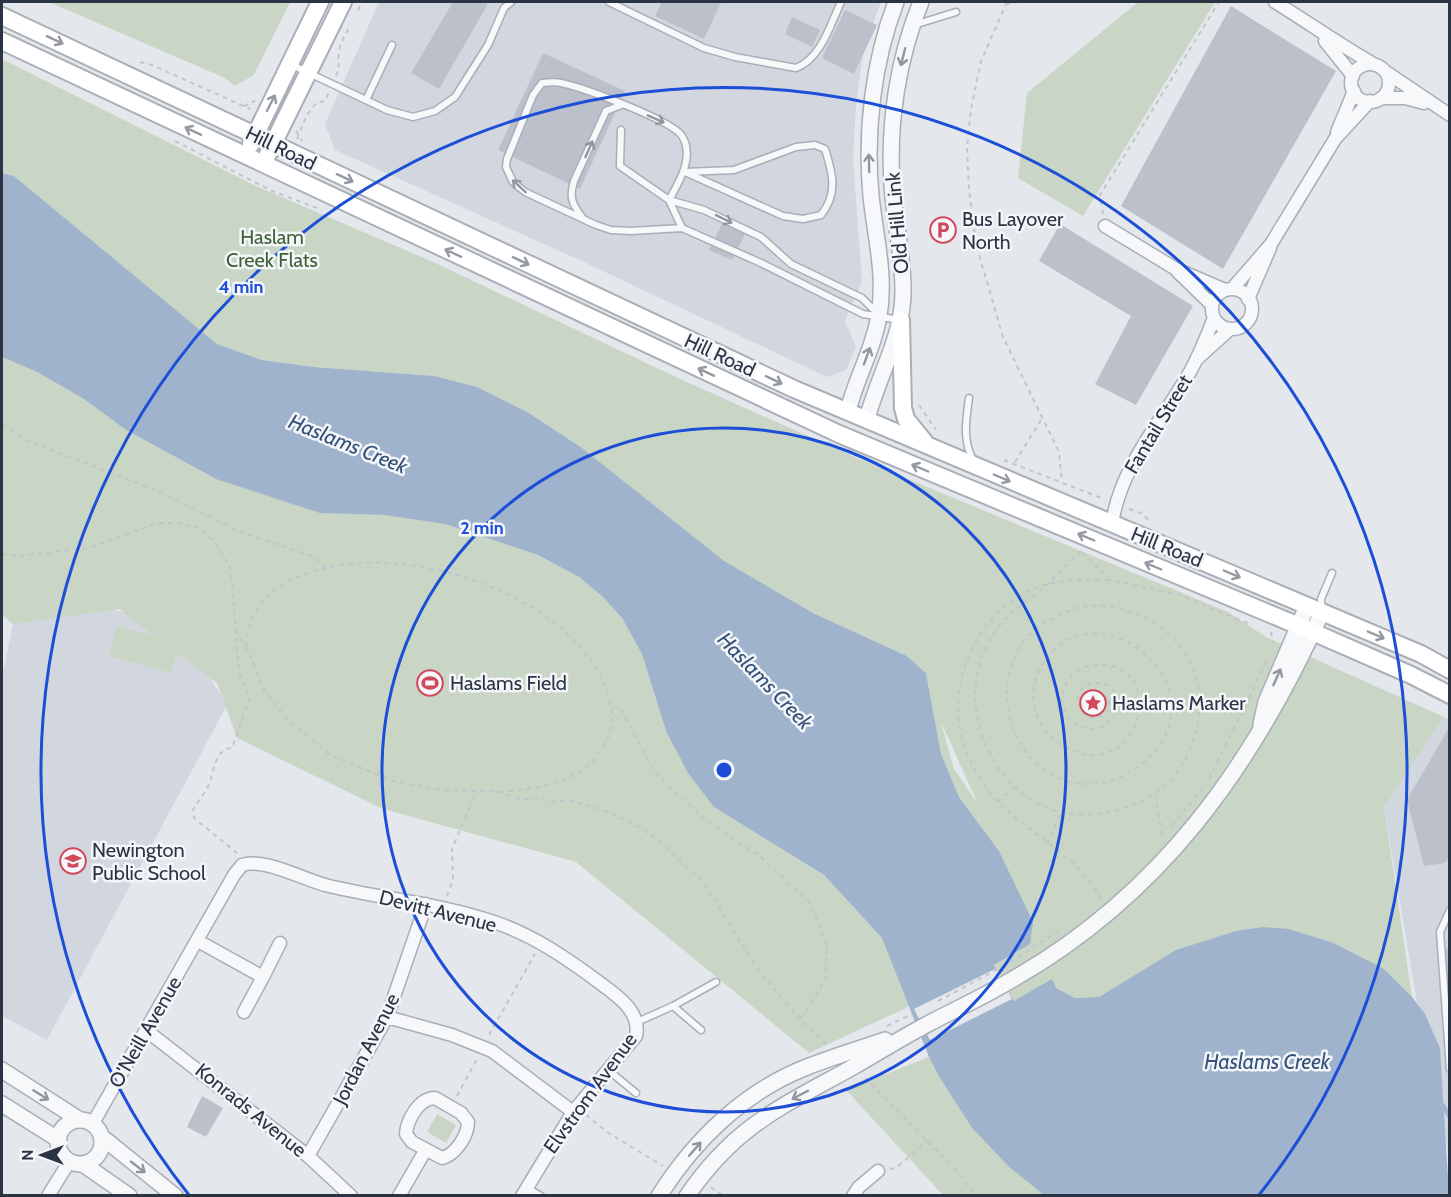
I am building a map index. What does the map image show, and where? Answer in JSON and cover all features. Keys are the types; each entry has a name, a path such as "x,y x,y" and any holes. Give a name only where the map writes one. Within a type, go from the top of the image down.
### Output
{"main road":[{"path":"246,156 320,2"},
{"path":"263,164 307,72 350,6"},
{"name":"Hill Road","path":"2,16 670,332 867,419 934,440 976,466 1112,524 1317,606 1421,654 1449,670"},
{"name":"Hill Road","path":"2,41 839,434 1306,629 1411,675 1449,695"},
{"path":"901,320 903,408 913,429 934,440"},
{"name":"Old Hill Link","path":"839,434 848,411"},
{"name":"Old Hill Link","path":"858,442 867,419"},
{"path":"1112,524 1120,552"}],"street":[{"name":"Old Hill Link","path":"848,411 879,315 881,284 871,194 870,124 881,55 896,2"},
{"name":"Old Hill Link","path":"867,419 901,320 903,289 892,184 892,148 901,66 911,25 921,2"},
{"path":"1275,2 1320,29 1337,44 1380,68 1449,115"},
{"path":"1248,299 1271,244 1335,139 1354,91 1353,76 1326,43 1320,29"},
{"path":"1353,76 1365,65 1380,68"},
{"path":"1335,139 1388,89 1380,68"},
{"path":"1354,91 1360,99 1405,98 1434,105"},
{"path":"1105,226 1176,269 1229,290 1244,294 1251,311 1246,322 1230,329 1218,324 1214,318 1212,305 1215,299 1229,290 1271,244"},
{"path":"1176,269 1212,305"},
{"name":"Fantail Street","path":"1112,524 1115,503 1131,465 1197,359 1214,318"},
{"name":"Fantail Street","path":"1197,359 1230,329"},
{"path":"687,1196 717,1156 768,1113 921,1027 1008,982 1072,942 1139,887 1190,832 1223,790 1278,705 1306,629 1317,606"},
{"name":"Devitt Avenue","path":"247,863 260,863 327,886 429,905 493,921 566,959 621,999 637,1022"},
{"name":"O'Neill Avenue","path":"86,1121 147,1030 234,875 247,863"},
{"name":"Jordan Avenue","path":"308,1156 387,1017 429,905"},
{"path":"198,941 263,977"},
{"path":"244,1012 280,943"},
{"path":"387,1017 452,1035 483,1047 509,1062 575,1110"},
{"name":"Elvstrom Avenue","path":"524,1192 575,1110 636,1036 637,1022"},
{"path":"659,1196 674,1173 719,1122 749,1098 806,1067 921,1027"},
{"name":"Konrads Avenue","path":"147,1030 308,1156 351,1196"},
{"path":"2,1070 86,1121 102,1137 175,1196"},
{"path":"435,1098 452,1107 467,1119 467,1131 449,1156 439,1158 412,1142 406,1134 408,1125 420,1104 426,1099 435,1098"},
{"path":"2,1104 59,1140"},
{"path":"86,1121 67,1127 59,1140 61,1152 129,1196"},
{"path":"48,1196 76,1163 95,1156 102,1137"},
{"path":"399,1196 425,1150"},
{"path":"853,1196 858,1186 878,1171"}],"lane":[{"path":"290,64 387,110 413,117 435,111 455,97 488,45 503,4 511,2"},
{"path":"609,2 704,48 735,57 796,68 806,64 816,53 841,2"},
{"path":"911,25 956,12"},
{"path":"366,100 392,45"},
{"path":"669,200 685,172 686,153 682,137 672,127 623,105 559,82 543,83 532,95 506,167 513,182 525,192 611,230 682,228 863,314 901,320"},
{"path":"584,220 572,204 570,193 574,181 606,111 623,105"},
{"path":"621,129 620,166 669,200 704,210 761,237 791,264 862,298 879,315"},
{"path":"815,145 825,149 833,172 831,203 821,216 803,219 783,216 685,172 734,170 796,147 815,145"},
{"path":"669,200 682,228"},
{"path":"784,276 791,264"},
{"path":"814,291 821,278"},
{"path":"969,398 965,437 967,448 976,466"},
{"path":"1317,606 1332,573"},
{"path":"1449,910 1440,933 1449,1069"},
{"path":"637,1022 673,1006 716,982"},
{"path":"673,1006 701,1030"},
{"path":"608,1070 636,1093"},
{"path":"524,1192 541,1196"}],"path":[{"path":"350,6 362,2"},
{"path":"1020,2 1006,3 981,61 971,109 967,148 969,190 976,244 992,305 1003,337 1041,420 1059,452 1062,482"},
{"path":"1105,226 1100,195 1219,2"},
{"path":"299,134 307,115 316,103 325,101 340,67 338,56 340,46 353,19"},
{"path":"919,405 934,440"},
{"path":"1015,462 1041,420"},
{"path":"2,425 27,440 160,492 240,532 313,556 327,568"},
{"path":"999,459 1015,462 1083,490"},
{"path":"2,554 19,556 89,548 157,523 178,523 199,528 215,542 231,570 239,673 249,689 249,705 232,748 226,748 218,755 207,789 193,810 194,818 247,863"},
{"path":"1099,694 1102,701 1099,710 1094,712 1086,710 1082,702 1085,695 1090,692 1099,694 1107,697 1110,704 1108,712 1100,718 1088,718 1077,702 1080,690 1090,683 1104,683 1112,688 1119,706 1114,719 1104,726 1080,727 1071,722 1062,705 1065,687 1072,674 1080,669 1104,664 1123,672 1133,682 1141,703 1141,712 1133,732 1114,749 1096,755 1075,752 1059,744 1040,724 1034,695 1037,676 1046,661 1071,639 1091,633 1115,635 1139,646 1149,655 1167,685 1170,703 1169,725 1159,746 1141,764 1120,779 1100,784 1078,784 1052,775 1034,762 1018,742 1010,723 1006,694 1009,673 1020,646 1036,629 1050,619 1075,608 1102,605 1131,610 1155,623 1176,642 1194,670 1199,703 1196,737 1181,767 1155,795 1107,813 1061,812 1038,804 1015,787 985,746 976,714 975,684 984,653 994,633 1020,605 1048,583 1080,551 1110,580"},
{"path":"236,631 246,646 264,690 286,718 330,755 393,781 475,794 535,788 561,781 587,766 604,747 613,707 600,675 586,654 566,633 545,616 473,580 426,569 377,564 327,568 287,581 270,593 257,608 249,626 246,646"},
{"path":"1102,899 1090,880 997,802 976,777 963,747 958,709 961,678 974,643 996,613 1036,585 1078,578 1110,580 1180,596 1252,625"},
{"path":"1156,845 1209,779 1274,643 1273,633 1263,629"},
{"path":"613,707 621,709 652,768 668,786 710,823 761,857 810,903 828,945 826,978 801,1020"},
{"path":"378,775 383,761"},
{"path":"997,802 1015,787"},
{"path":"501,792 519,800 572,801 601,809 636,825 658,840 704,883 760,973 801,1020 827,1044"},
{"path":"429,905 449,895 453,879 452,849 475,794"},
{"path":"1155,795 1163,838"},
{"path":"1047,844 1061,812"},
{"path":"1010,962 1067,926"},
{"path":"452,1107 540,944"},
{"path":"932,1004 1000,968"},
{"path":"869,1081 957,1171 975,1196"},
{"path":"575,1110 674,1173"},
{"path":"878,1171 896,1168 928,1140"}],"shaded area":[{"path":"379,2 881,2 873,23 877,25 863,54 856,106 853,159 862,281 845,321 856,347 846,370 827,377 586,263 335,150 325,124"},
{"name":"Newington Public School","path":"96,606 142,616 194,652 227,705 47,1040 2,1016 2,677 13,624 27,617"},
{"path":"1444,717 1449,720 1449,1155 1422,1032 1384,808"}],"green space":[{"path":"49,2 290,2 254,75 235,86 225,78"},
{"path":"1138,2 1215,2 1083,216 1018,178 1027,93"},
{"name":"Haslam Creek Flats","path":"2,59 258,187 431,261 678,378 855,457 1228,612 1266,637 1444,717 1384,808 1412,997 1365,959 1334,943 1289,929 1127,982 1099,997 1075,998 1056,988 1014,1002 994,965 1029,944 999,851 959,797 941,754 926,673 907,656 815,614 723,561 582,448 529,413 477,387 435,376 314,367 262,360 217,344 14,176 2,173","holes":["941,722 978,804 954,769"]},
{"path":"2,357 37,372 84,399 126,430 212,477 329,513 384,515 445,524 538,555 579,577 603,597 622,618 642,654 666,731 714,807 824,875 882,938 910,1006 809,1053 576,862 383,809 237,738 217,683 177,653 171,673 109,656 117,626 154,636 120,609 13,624 2,615"},
{"path":"929,1057 972,1128 1009,1167 1045,1195 943,1195 846,1090"},
{"path":"437,1114 456,1125 446,1143 427,1132"}],"water":[{"name":"Haslams Creek","path":"2,173 14,176 217,344 262,360 314,367 435,376 477,387 529,413 582,448 724,561 815,614 907,656 926,673 941,754 959,797 999,851 1033,922 1030,944 994,965 1014,1001 1052,979 1056,988 1075,998 1099,997 1176,950 1236,931 1263,927 1289,929 1334,943 1384,969 1412,997 1425,1014 1440,1048 1449,1195 1044,1195 1009,1167 972,1128 940,1078 929,1057 882,938 824,875 714,807 688,773 666,731 642,654 622,618 603,597 579,577 538,555 445,524 384,515 320,513 216,479 126,430 84,399 37,372 2,357"}],"pier":[{"path":"997,968 1012,999 930,1040 914,1009"}],"building":[{"path":"453,2 488,4 439,89 411,73"},
{"path":"662,2 721,2 704,39 655,16"},
{"path":"1231,6 1336,71 1223,269 1121,206"},
{"path":"845,10 877,25 854,74 822,58"},
{"path":"792,17 820,30 812,47 785,34"},
{"path":"543,53 625,91 580,189 498,150"},
{"path":"723,222 746,232 732,260 709,250"},
{"path":"1060,224 1193,306 1136,405 1095,384 1131,316 1039,261"},
{"path":"1450,726 1450,855 1445,863 1424,866 1407,800"},
{"path":"1450,945 1450,990 1448,990 1445,952"},
{"path":"202,1096 223,1108 206,1137 187,1127"}],"waterway":[{"path":"1442,1104 1450,1117"}],"place":[{"name":"Bus Layover North","path":"943,230"},
{"name":"Haslams Field","path":"430,683"},
{"name":"Haslams Marker","path":"1093,703"},
{"name":"Newington Public School","path":"73,861"}]}
